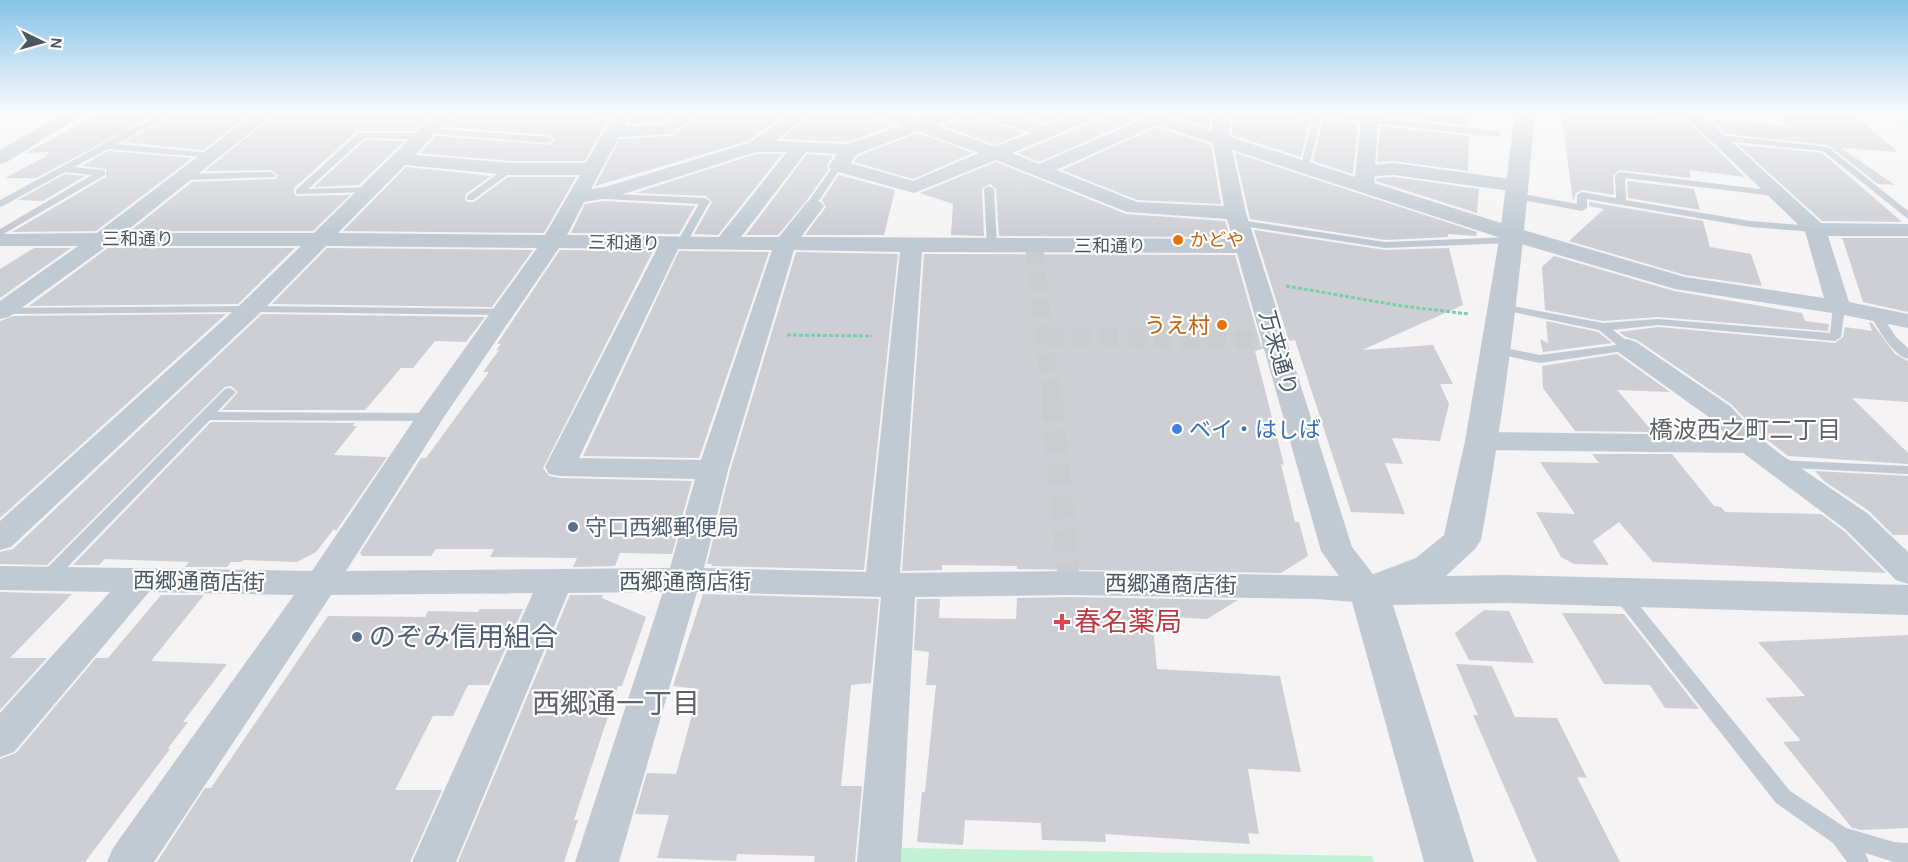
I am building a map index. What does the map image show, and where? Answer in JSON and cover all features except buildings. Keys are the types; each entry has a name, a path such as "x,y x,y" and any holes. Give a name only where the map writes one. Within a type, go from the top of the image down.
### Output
{"street":[{"path":"1,311 103,239 216,151"},
{"path":"0,539 250,309 322,240 408,151"},
{"path":"129,862 321,583 430,417 552,242 587,187 605,151"},
{"path":"400,159 510,169 607,193 741,151"},
{"path":"725,243 797,151"},
{"path":"820,151 844,158 914,187 999,151"},
{"path":"844,158 859,151"},
{"path":"990,151 1134,208 1241,227"},
{"path":"1038,171 1083,151"},
{"name":"万来通り","path":"1224,151 1241,227 1337,551 1369,591"},
{"path":"1257,151 1305,166 1365,178 1512,237 1683,284 1839,307 1908,321"},
{"path":"1365,178 1368,151"},
{"path":"1369,591 1430,568 1462,540 1482,441 1512,237 1521,151"},
{"path":"1731,151 1815,229 1839,307"},
{"path":"1365,178 1394,169 1518,191"},
{"path":"597,862 684,580 713,470 785,244 814,206"},
{"name":"三和通り","path":"0,240 322,240 992,246 1241,227"},
{"path":"1815,229 1908,230"},
{"path":"676,244 560,467 713,470"},
{"path":"879,862 904,336 912,245"},
{"path":"1627,347 1720,412 1750,444 1773,463 1856,521 1908,572"},
{"path":"1482,441 1750,444"},
{"name":"西郷通商店街","path":"0,578 321,583 684,580 891,584 1104,583 1316,587 1369,591"},
{"path":"0,740 140,580"},
{"path":"434,862 556,581"},
{"path":"1369,591 1507,589 1908,600"},
{"path":"1369,591 1449,862"}],"lane":[{"path":"0,204 95,151"},
{"path":"160,151 210,156"},
{"path":"344,151 299,192 370,190"},
{"path":"1305,166 1309,151"},
{"path":"1828,151 1908,216"},
{"path":"814,206 813,201 844,158"},
{"path":"0,233 102,173 62,169"},
{"path":"470,198 510,169"},
{"path":"183,177 270,175"},
{"path":"1621,201 1620,175 1774,193"},
{"path":"587,187 705,201 676,244"},
{"path":"988,189 992,246"},
{"path":"1518,191 1582,208 1582,195 1750,224 1815,229"},
{"path":"1241,227 1385,245 1512,237"},
{"path":"1499,325 1603,327 1658,322 1835,337 1839,307"},
{"path":"1,311 250,309 504,312"},
{"path":"1876,315 1892,339 1908,355"},
{"path":"1499,325 1540,359 1627,347"},
{"path":"1603,327 1627,347"},
{"path":"45,580 230,392"},
{"path":"206,416 430,417"},
{"path":"1773,463 1908,470"},
{"path":"1619,592 1783,797 1840,836 1894,852 1908,853"},
{"path":"1840,836 1859,862"}],"path":[{"path":"1259,283 1402,306 1499,325"},
{"path":"756,334 904,336"}],"green space":[{"path":"902,848 1372,856 1374,862 901,862"}],"tunnel":[{"path":"1034,246 1052,400"},
{"path":"1046,337 1276,340"},
{"path":"1052,398 1069,583"}],"place":[{"name":"かどや","path":"1178,240"},
{"name":"うえ村","path":"1222,325"},
{"name":"ベイ・はしば","path":"1177,429"},
{"name":"守口西郷郵便局","path":"573,527"},
{"name":"春名薬局","path":"1062,622"},
{"name":"のぞみ信用組合","path":"357,637"}],"district":[{"name":"橋波西之町二丁目","path":"1745,430"},
{"name":"西郷通一丁目","path":"616,703"}]}
